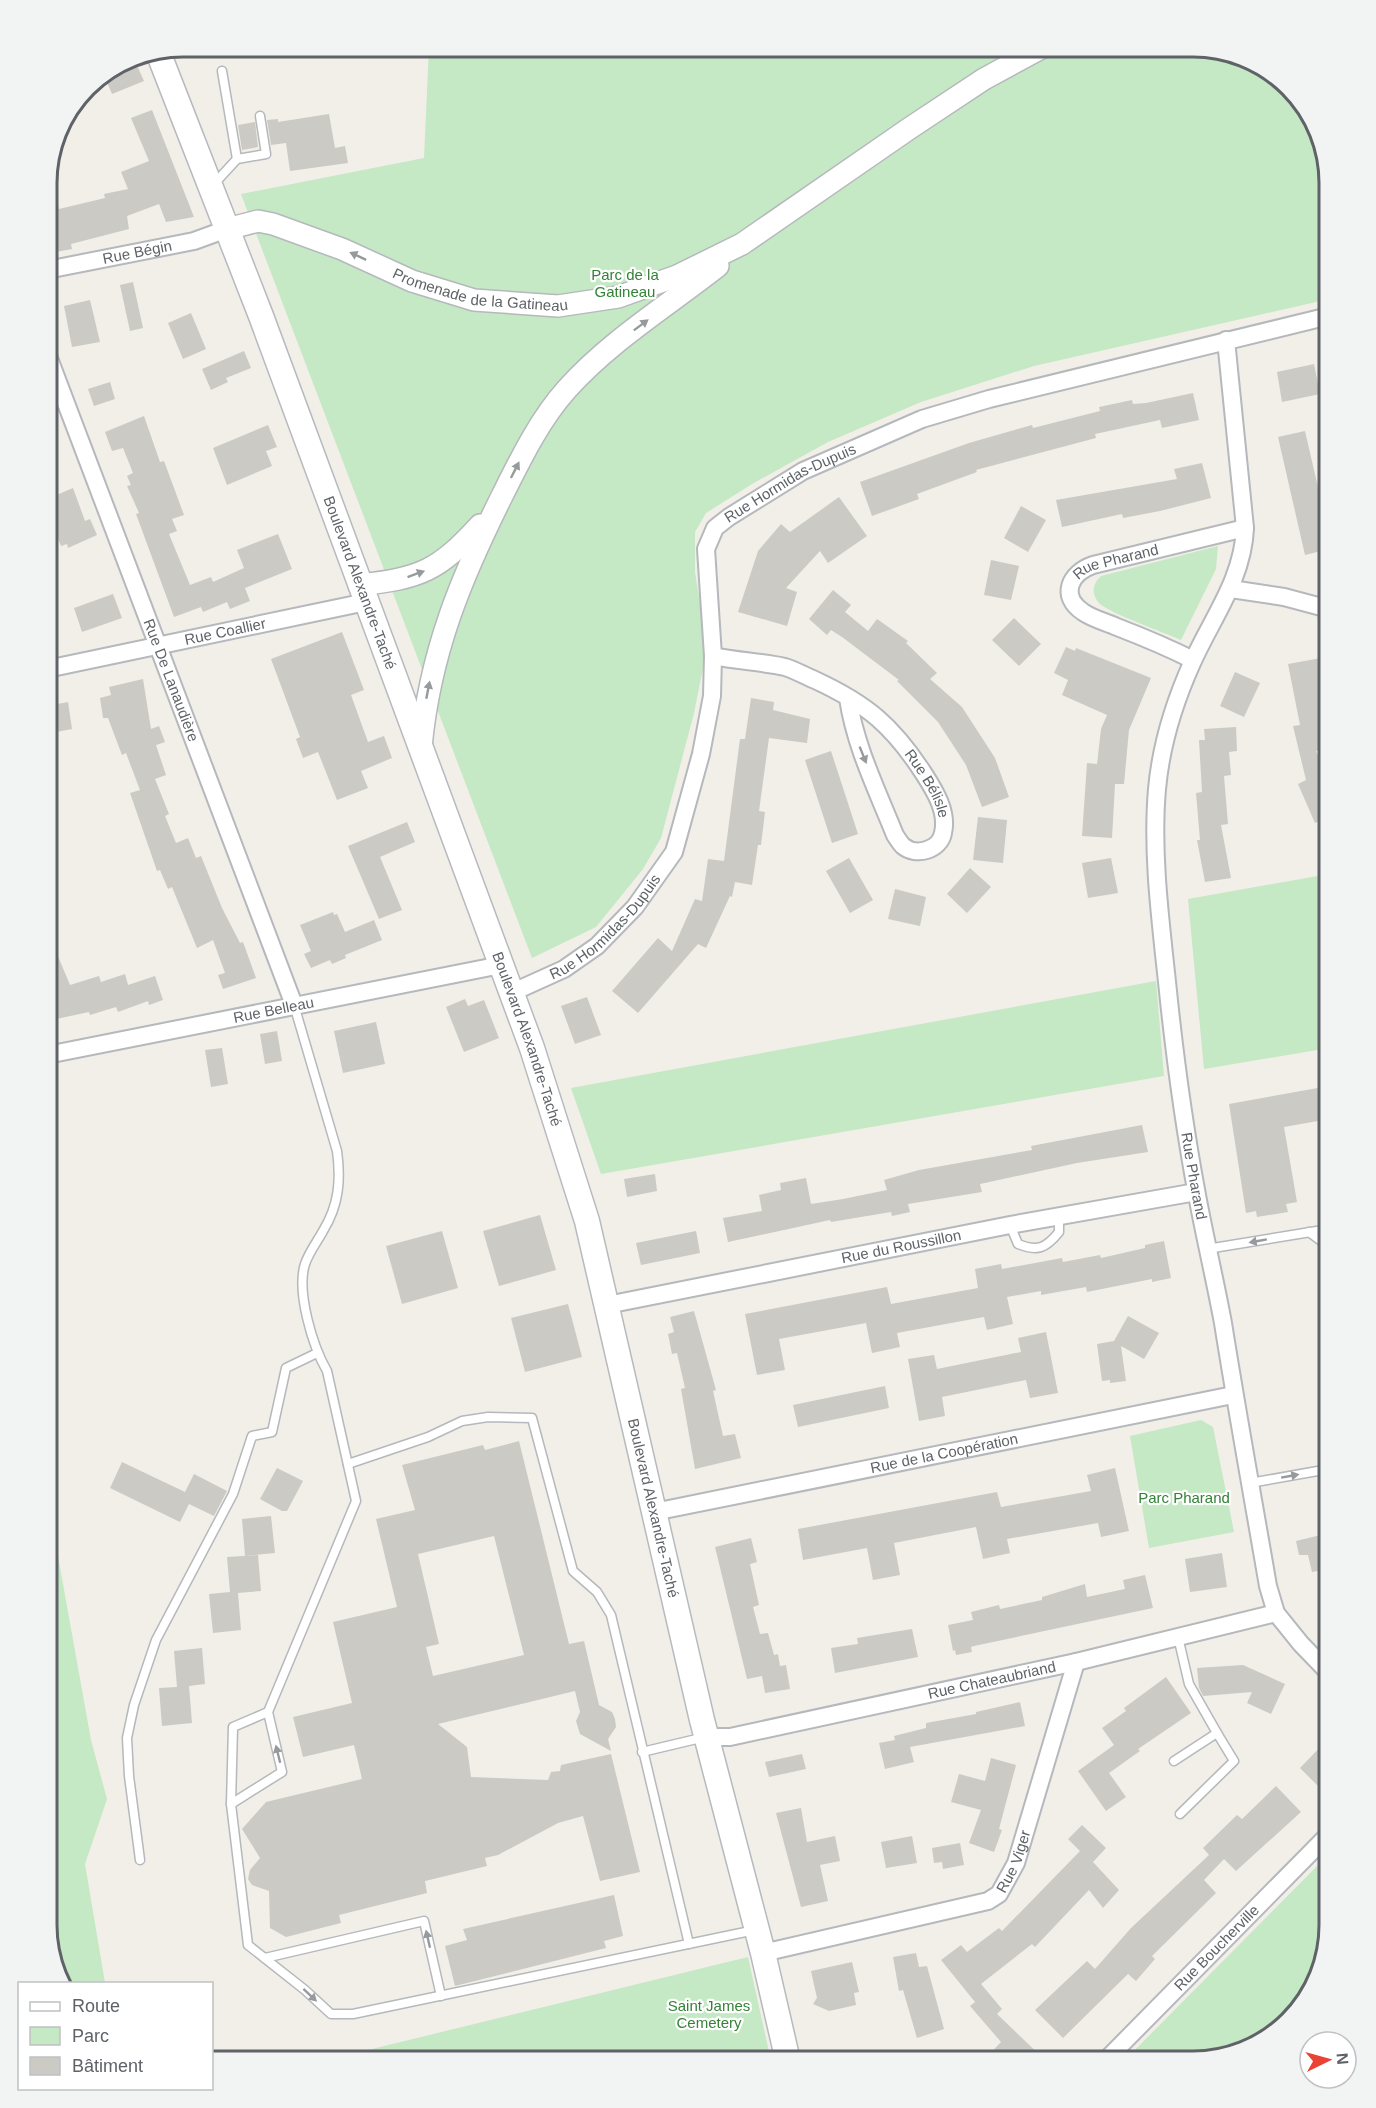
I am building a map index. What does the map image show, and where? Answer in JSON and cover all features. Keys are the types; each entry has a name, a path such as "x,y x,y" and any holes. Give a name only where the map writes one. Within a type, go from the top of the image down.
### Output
{"main road":[{"name":"Boulevard Alexandre-Taché","path":"161,59 421,748 569,1158 607,1305 706,1737 763,1953 786,2051"}],"street":[{"name":"Promenade de la Gatineau","path":"226,229 258,220 342,249 412,281 444,291 504,304 558,306 618,297 656,284 742,244 910,128 984,80 1025,57"},
{"name":"Rue Bégin","path":"57,268 194,241 226,229"},
{"name":"Promenade de la Gatineau","path":"421,748 428,688 461,582 521,458 565,391 604,354 765,229"},
{"name":"Rue Hormidas-Dupuis","path":"511,993 564,969 597,946 635,908 674,852 701,754 712,696 713,656 706,549 715,528 756,498 842,452 922,419 989,399 1319,318"},
{"name":"Rue Pharand","path":"1226,340 1245,528 1242,560 1231,589 1193,660 1173,713 1162,753 1156,819 1171,1022 1196,1192 1223,1323 1233,1395 1268,1586 1276,1613 1319,1663"},
{"name":"Rue De Lanaudière","path":"57,380 294,1005"},
{"name":"Promenade de la Gatineau","path":"363,594 436,566 452,555 498,506"},
{"name":"Rue Pharand","path":"1193,660 1084,613 1071,598 1070,585 1074,576 1081,569 1093,565 1245,528"},
{"path":"1231,589 1284,597 1319,606"},
{"name":"Rue Coallier","path":"57,667 158,646 363,594"},
{"name":"Rue Bélisle","path":"713,656 787,668 848,698 874,713 905,745 930,783 941,805 945,822 943,836 936,845 926,851 914,851 904,847 895,835 859,746 852,724 848,698"},
{"name":"Rue Belleau","path":"57,1053 501,965"},
{"name":"Rue du Roussillon","path":"607,1305 1010,1225 1196,1192"},
{"name":"Rue de la Coopération","path":"654,1512 1233,1395"},
{"name":"Rue Chateaubriand","path":"706,1737 730,1737 1076,1662 1276,1613"},
{"name":"Rue Viger","path":"763,1953 988,1901 999,1894 1016,1863 1076,1662"},
{"name":"Rue Boucherville","path":"1115,2051 1319,1844"}],"lane":[{"path":"222,71 237,159"},
{"path":"211,188 237,159 266,154 260,116"},
{"path":"231,1804 282,1772 268,1712 356,1501 327,1371 317,1353 304,1299 305,1263 335,1209 340,1174 334,1142 294,1005"},
{"path":"1010,1225 1018,1244 1033,1250 1047,1247 1059,1232 1059,1216"},
{"path":"1207,1249 1319,1230"},
{"path":"1309,1232 1319,1239"},
{"path":"140,1860 129,1776 128,1738 134,1706 150,1657 233,1494 252,1436 272,1432 286,1368 317,1353"},
{"path":"348,1464 428,1437 462,1421 488,1417 532,1418 573,1571 597,1592 611,1615 689,1944"},
{"path":"1250,1483 1319,1471"},
{"path":"1178,1637 1189,1684 1234,1761 1180,1814"},
{"path":"268,1712 233,1727 231,1804 248,1945 305,1990 330,2014 340,2016 441,1996 756,1929"},
{"path":"1174,1761 1217,1732"},
{"path":"642,1752 706,1737"},
{"path":"265,1958 424,1921 441,1996"}],"green space":[{"name":"Parc de la Gatineau","path":"429,57 1209,58 1241,67 1270,83 1293,106 1309,135 1315,151 1319,183 1319,301 1034,366 921,402 828,442 752,484 706,513 695,532 695,572 707,648 694,713 661,838 643,869 596,927 532,958 241,194 424,158"},
{"path":"1218,546 1216,569 1181,640 1106,608 1095,597 1094,586 1101,576"},
{"path":"1319,876 1319,1050 1204,1069 1188,899"},
{"path":"1156,981 1164,1076 601,1174 571,1088"},
{"name":"Parc Pharand","path":"1201,1420 1213,1427 1234,1532 1149,1548 1130,1436"},
{"path":"57,1551 91,1740 107,1799 85,1864 105,1982 71,1982 61,1957 58,1941"},
{"path":"1319,1864 1319,1925 1315,1957 1302,1988 1282,2014 1256,2034 1225,2047 1193,2051 1134,2051"},
{"name":"Saint James Cemetery","path":"748,1957 769,2051 364,2051"}],"building":[{"path":"137,66 144,81 112,94 107,82"},
{"path":"152,110 194,217 166,222 159,204 127,216 129,229 71,244 72,249 57,252 57,200 59,209 105,198 104,194 128,189 121,172 149,161 131,118"},
{"path":"329,114 335,148 345,146 348,163 290,171 286,143 271,145 267,120 278,119 278,122"},
{"path":"255,122 258,147 242,150 238,125"},
{"path":"133,282 143,328 130,331 120,285"},
{"path":"90,300 100,342 72,347 64,306"},
{"path":"191,313 206,349 183,359 168,323"},
{"path":"244,351 251,368 226,378 228,382 211,390 202,369"},
{"path":"1314,364 1319,394 1282,402 1277,372"},
{"path":"110,382 115,399 94,406 88,389"},
{"path":"1193,393 1199,420 1162,428 1160,420 1095,434 1096,438 976,470 977,472 917,494 919,499 872,516 860,482 969,443 1032,425 1033,428 1100,411 1099,407 1132,400 1133,404 1146,403"},
{"path":"144,416 160,462 164,461 184,515 172,519 177,531 169,534 190,585 211,577 213,582 244,568 237,550 278,534 292,569 245,588 250,601 230,609 227,602 203,612 201,607 174,617 136,514 139,513 127,486 131,485 127,476 133,473 123,448 112,451 105,432"},
{"path":"268,425 277,447 266,451 272,466 227,485 213,448"},
{"path":"1305,431 1319,492 1319,552 1305,555 1278,437"},
{"path":"1202,463 1211,498 1160,511 1123,518 1122,514 1062,527 1056,500 1177,479 1174,469"},
{"path":"73,488 85,521 90,519 97,535 68,548 67,544 61,546 57,536 57,495"},
{"path":"839,497 867,536 828,563 820,551 786,588 797,592 787,626 738,612 758,551 781,524 790,532"},
{"path":"1021,506 1046,520 1028,552 1004,538"},
{"path":"991,560 1019,566 1011,600 984,595"},
{"path":"833,590 851,605 845,612 868,631 877,619 908,641 906,643 937,673 930,679 962,707 995,758 1009,797 982,807 966,765 938,722 897,681 899,680 842,637 831,630 827,635 809,619"},
{"path":"113,594 122,618 82,632 74,608"},
{"path":"1014,618 1041,644 1019,666 992,640"},
{"path":"342,632 364,690 351,695 368,742 384,736 392,758 361,771 368,788 337,800 318,752 303,758 296,739 300,737 271,659"},
{"path":"1066,647 1075,651 1076,648 1151,678 1129,730 1124,784 1115,784 1112,838 1082,836 1087,763 1097,764 1101,729 1107,715 1062,695 1068,680 1054,673"},
{"path":"1319,658 1319,750 1316,751 1319,758 1319,821 1315,823 1298,784 1306,780 1293,726 1300,725 1288,664"},
{"path":"1235,672 1260,683 1244,717 1220,706"},
{"path":"143,679 151,729 159,726 165,742 156,745 166,775 155,779 169,814 165,816 176,843 188,838 196,858 201,856 222,908 240,943 243,942 256,978 223,989 218,975 225,973 213,940 197,948 172,887 168,889 160,870 157,871 130,793 140,790 126,753 122,755 108,718 103,718 100,698 111,695 109,687"},
{"path":"751,698 774,702 773,710 810,719 807,743 769,738 759,811 765,812 761,845 758,845 752,885 735,882 732,897 730,896 706,948 698,944 638,1013 612,991 658,938 672,951 695,899 702,901 708,859 724,861 740,739 745,739"},
{"path":"68,702 72,729 57,732 57,704"},
{"path":"1236,727 1237,751 1229,752 1231,775 1224,776 1228,824 1221,825 1231,878 1205,882 1197,840 1200,840 1196,793 1202,792 1199,740 1205,740 1204,729"},
{"path":"831,751 858,834 832,843 805,760"},
{"path":"978,817 1007,820 1003,863 973,860"},
{"path":"407,822 415,842 380,857 402,910 379,919 348,846"},
{"path":"849,858 873,900 850,913 826,871"},
{"path":"1111,858 1118,893 1088,898 1082,863"},
{"path":"970,868 991,887 967,913 947,894"},
{"path":"895,889 926,897 920,926 888,919"},
{"path":"333,912 334,915 337,914 345,932 374,920 382,940 345,955 346,958 332,964 330,960 311,968 304,954 311,951 300,925"},
{"path":"57,954 70,985 99,976 101,982 125,974 128,985 155,976 163,1000 149,1005 148,1001 118,1012 116,1007 90,1015 89,1012 57,1019"},
{"path":"587,997 601,1035 575,1044 561,1006"},
{"path":"465,999 468,1006 484,1000 499,1038 464,1052 446,1007"},
{"path":"376,1022 385,1064 343,1073 334,1031"},
{"path":"277,1031 282,1061 265,1064 260,1034"},
{"path":"222,1048 228,1084 211,1087 205,1050"},
{"path":"1319,1088 1319,1121 1284,1127 1297,1202 1286,1204 1288,1212 1257,1217 1256,1211 1246,1213 1229,1104"},
{"path":"1142,1125 1148,1152 1077,1163 980,1184 982,1192 908,1204 910,1212 892,1216 891,1212 831,1222 830,1220 728,1242 723,1218 762,1211 759,1195 781,1190 780,1183 806,1178 811,1204 843,1199 887,1190 884,1180 919,1170 1032,1150 1031,1146"},
{"path":"655,1174 657,1191 627,1197 624,1179"},
{"path":"540,1215 556,1270 499,1286 483,1231"},
{"path":"442,1231 458,1288 402,1304 386,1246"},
{"path":"696,1231 700,1253 641,1265 636,1243"},
{"path":"1164,1241 1171,1278 1152,1282 1152,1279 1087,1292 1086,1287 1041,1295 1041,1291 1007,1297 1013,1324 987,1330 984,1317 897,1333 900,1347 872,1353 866,1323 779,1339 785,1370 757,1375 745,1314 887,1287 891,1304 978,1288 975,1269 1001,1264 1002,1269 1062,1258 1063,1262 1100,1255 1101,1258 1145,1248 1145,1245"},
{"path":"568,1304 582,1357 525,1372 511,1318"},
{"path":"694,1311 716,1390 713,1391 723,1436 735,1434 741,1458 695,1469 681,1389 685,1388 677,1353 672,1354 668,1334 674,1332 670,1317"},
{"path":"1128,1316 1159,1333 1144,1359 1121,1346 1126,1381 1110,1383 1110,1380 1102,1381 1097,1344 1114,1341"},
{"path":"1046,1332 1058,1393 1030,1398 1026,1380 942,1397 945,1416 919,1421 908,1359 934,1355 937,1369 1021,1352 1018,1338"},
{"path":"885,1386 889,1408 798,1427 793,1405"},
{"path":"519,1441 569,1644 584,1641 599,1705 612,1712 616,1727 608,1739 611,1751 580,1734 576,1721 580,1712 575,1691 438,1724 467,1747 471,1777 548,1780 551,1772 560,1771 561,1765 611,1754 640,1872 600,1881 583,1816 558,1823 498,1855 485,1858 487,1866 425,1881 427,1893 339,1915 341,1923 286,1937 270,1928 269,1891 252,1885 248,1879 250,1870 260,1858 242,1829 266,1802 362,1779 354,1745 303,1757 293,1717 352,1703 333,1622 397,1607 376,1519 415,1510 402,1465 483,1445 485,1450","holes":["494,1536 524,1655 433,1676 426,1647 439,1644 418,1554"]},
{"path":"122,1462 185,1492 194,1474 227,1491 214,1516 189,1504 180,1522 110,1488"},
{"path":"277,1468 303,1481 287,1511 282,1511 260,1499"},
{"path":"1115,1468 1129,1531 1101,1537 1098,1523 1007,1539 1010,1553 983,1559 976,1527 894,1543 900,1575 873,1580 867,1548 803,1560 798,1529 997,1492 1001,1507 1091,1491 1087,1475"},
{"path":"271,1516 275,1553 245,1556 242,1519"},
{"path":"1319,1535 1319,1571 1312,1572 1308,1555 1299,1555 1296,1541"},
{"path":"751,1538 757,1562 750,1564 759,1605 753,1607 760,1634 768,1633 774,1655 778,1654 780,1666 786,1665 790,1689 765,1693 762,1676 747,1679 715,1547"},
{"path":"1222,1553 1227,1587 1190,1592 1185,1559"},
{"path":"258,1555 261,1591 238,1593 241,1630 213,1633 209,1594 230,1592 227,1557"},
{"path":"1145,1575 1153,1608 974,1646 971,1647 972,1652 956,1655 955,1650 953,1651 948,1625 973,1620 971,1612 999,1605 1000,1609 1042,1600 1042,1597 1085,1584 1087,1597 1125,1589 1123,1580"},
{"path":"912,1629 918,1657 835,1673 831,1648 858,1644 857,1638"},
{"path":"202,1648 205,1684 189,1686 192,1723 162,1726 159,1688 177,1687 174,1651"},
{"path":"1243,1665 1285,1684 1271,1714 1247,1703 1252,1692 1203,1696 1199,1688 1197,1668"},
{"path":"1166,1677 1191,1713 1138,1749 1140,1751 1109,1773 1126,1797 1106,1811 1078,1771 1114,1745 1102,1728 1126,1711 1124,1708"},
{"path":"1020,1702 1025,1726 910,1747 914,1762 885,1769 879,1743 895,1740 894,1736 926,1728 926,1723 976,1714 976,1712"},
{"path":"1319,1748 1318,1786 1300,1768"},
{"path":"802,1754 806,1769 769,1777 765,1762"},
{"path":"991,1758 1016,1765 999,1829 1002,1830 994,1852 969,1843 981,1810 951,1802 959,1774 985,1781"},
{"path":"1276,1786 1301,1812 1236,1871 1224,1859 1204,1880 1216,1893 1152,1956 1155,1959 1136,1981 1128,1974 1063,2038 1035,2010 1087,1961 1095,1969 1131,1928 1209,1855 1203,1848 1237,1815 1242,1819"},
{"path":"801,1808 807,1842 835,1836 840,1861 820,1865 828,1901 801,1907 776,1813"},
{"path":"1082,1825 1106,1848 1093,1862 1119,1890 1103,1908 1089,1890 1035,1947 1032,1944 981,1984 1002,2009 997,2014 1036,2051 992,2051 1001,2042 970,2006 975,2002 941,1960 961,1945 967,1952 999,1928 1002,1931 1080,1851 1068,1839"},
{"path":"912,1836 917,1863 886,1868 881,1842"},
{"path":"960,1843 964,1865 943,1869 942,1862 934,1863 932,1848"},
{"path":"614,1895 623,1936 604,1941 606,1948 455,1986 445,1946 467,1940 463,1929"},
{"path":"916,1953 919,1967 927,1966 944,2029 917,2038 903,1990 899,1991 893,1957"},
{"path":"852,1962 859,1992 854,1993 856,2005 829,2011 813,2004 817,1998 811,1971"}]}
